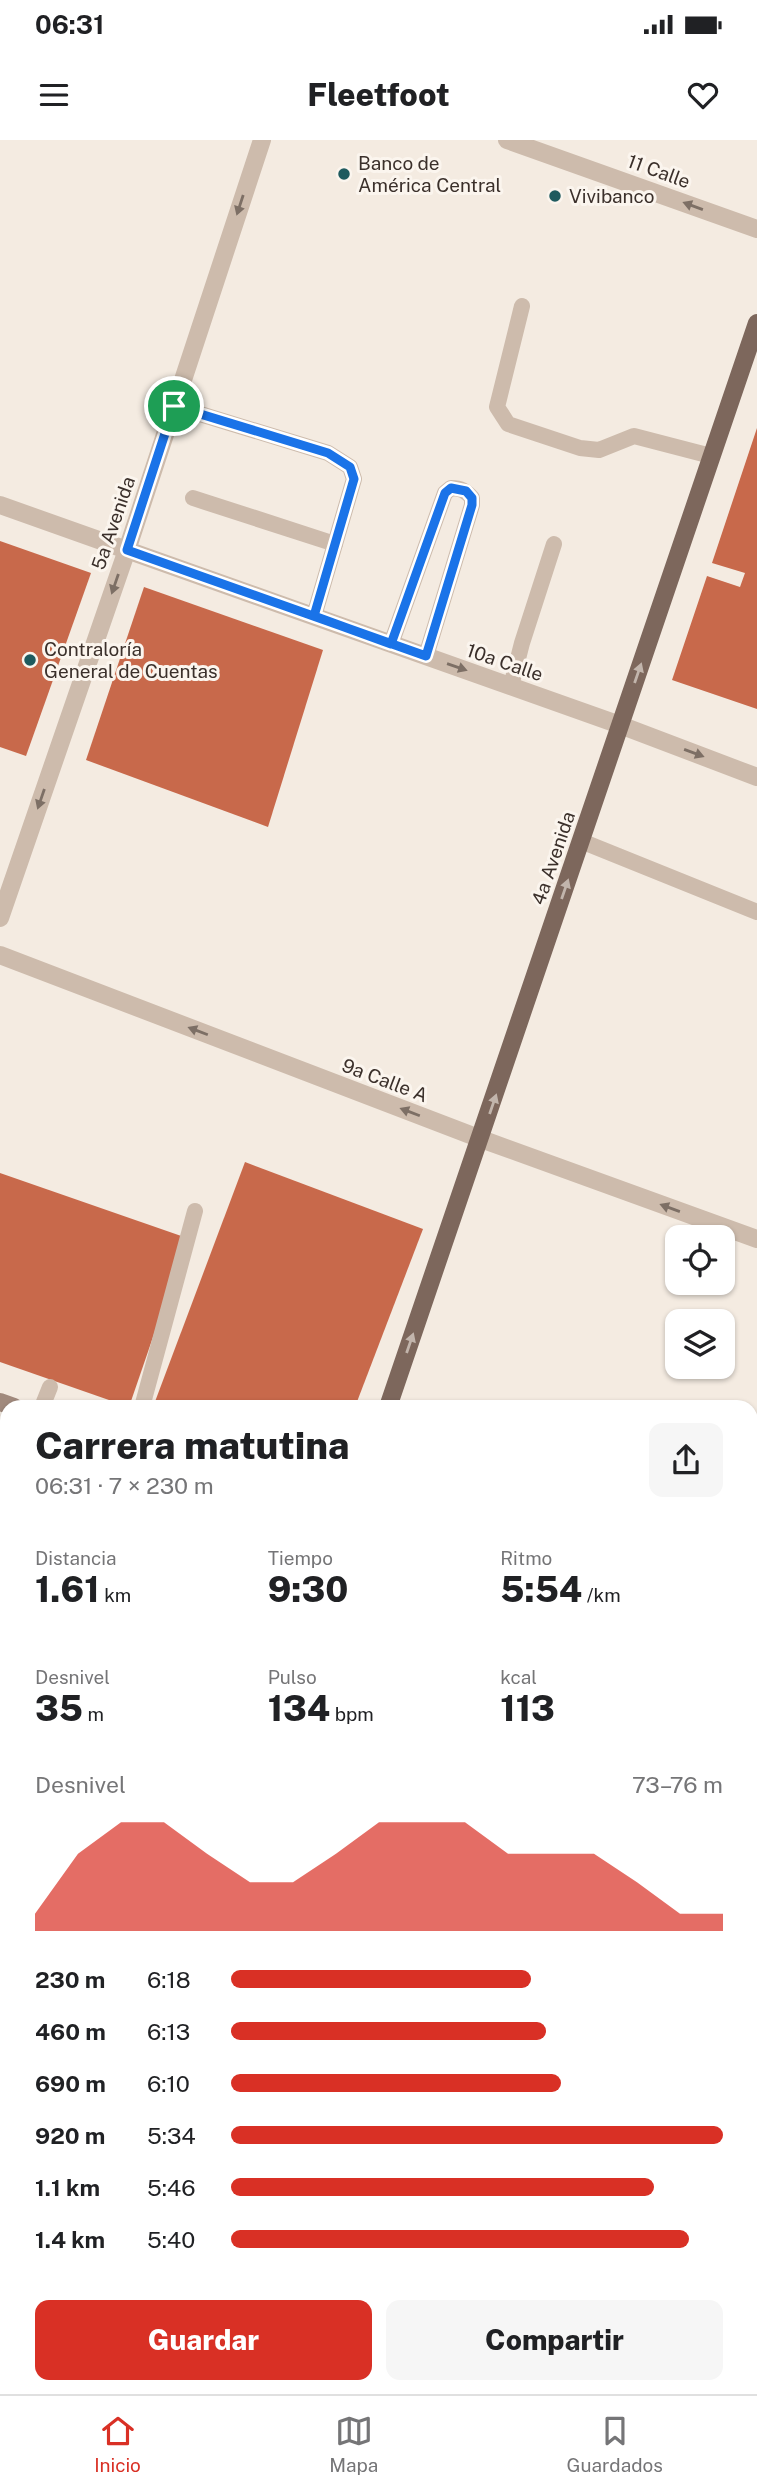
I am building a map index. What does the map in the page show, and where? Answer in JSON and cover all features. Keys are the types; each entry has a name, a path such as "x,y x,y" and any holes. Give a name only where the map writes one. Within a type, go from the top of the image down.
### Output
{"main road":[{"name":"4a Avenida","path":"390,1400 757,323"}],"street":[{"name":"5a Avenida","path":"0,918 127,550 262,140"},
{"name":"11 Calle","path":"507,140 757,229"},
{"name":"10a Calle","path":"0,505 620,725 757,777"},
{"name":"9a Calle A","path":"0,956 481,1139 757,1239"}],"lane":[{"path":"522,306 497,407 508,424 580,449 599,450 634,436 711,456"},
{"path":"174,406 328,453 350,467 354,479 314,616"},
{"path":"391,644 445,493 451,488 458,488 466,491 472,498 472,505 426,656"},
{"path":"193,498 335,544"},
{"path":"511,687 522,643 554,544"},
{"path":"581,841 757,912"},
{"path":"144,1400 195,1210"},
{"path":"45,1400 50,1387"}],"building":[{"path":"757,428 757,709 672,680 707,576 740,587 745,573 712,563"},
{"name":"Contraloría General de Cuentas","path":"0,541 91,573 26,756 0,747"},
{"path":"144,587 323,650 268,827 86,760"},
{"path":"245,1162 423,1229 358,1400 156,1400"},
{"path":"0,1173 187,1238 131,1400 109,1400 0,1362"}],"place":[{"name":"Banco de América Central","path":"344,174"},
{"name":"Vivibanco","path":"555,196"},
{"name":"Contraloría General de Cuentas","path":"30,660"}],"route":[{"path":"174,406 127,550 391,644 426,656 472,505 472,498 466,491 451,488 445,493 391,644 314,616 354,479 350,467 328,453 174,406"}]}
